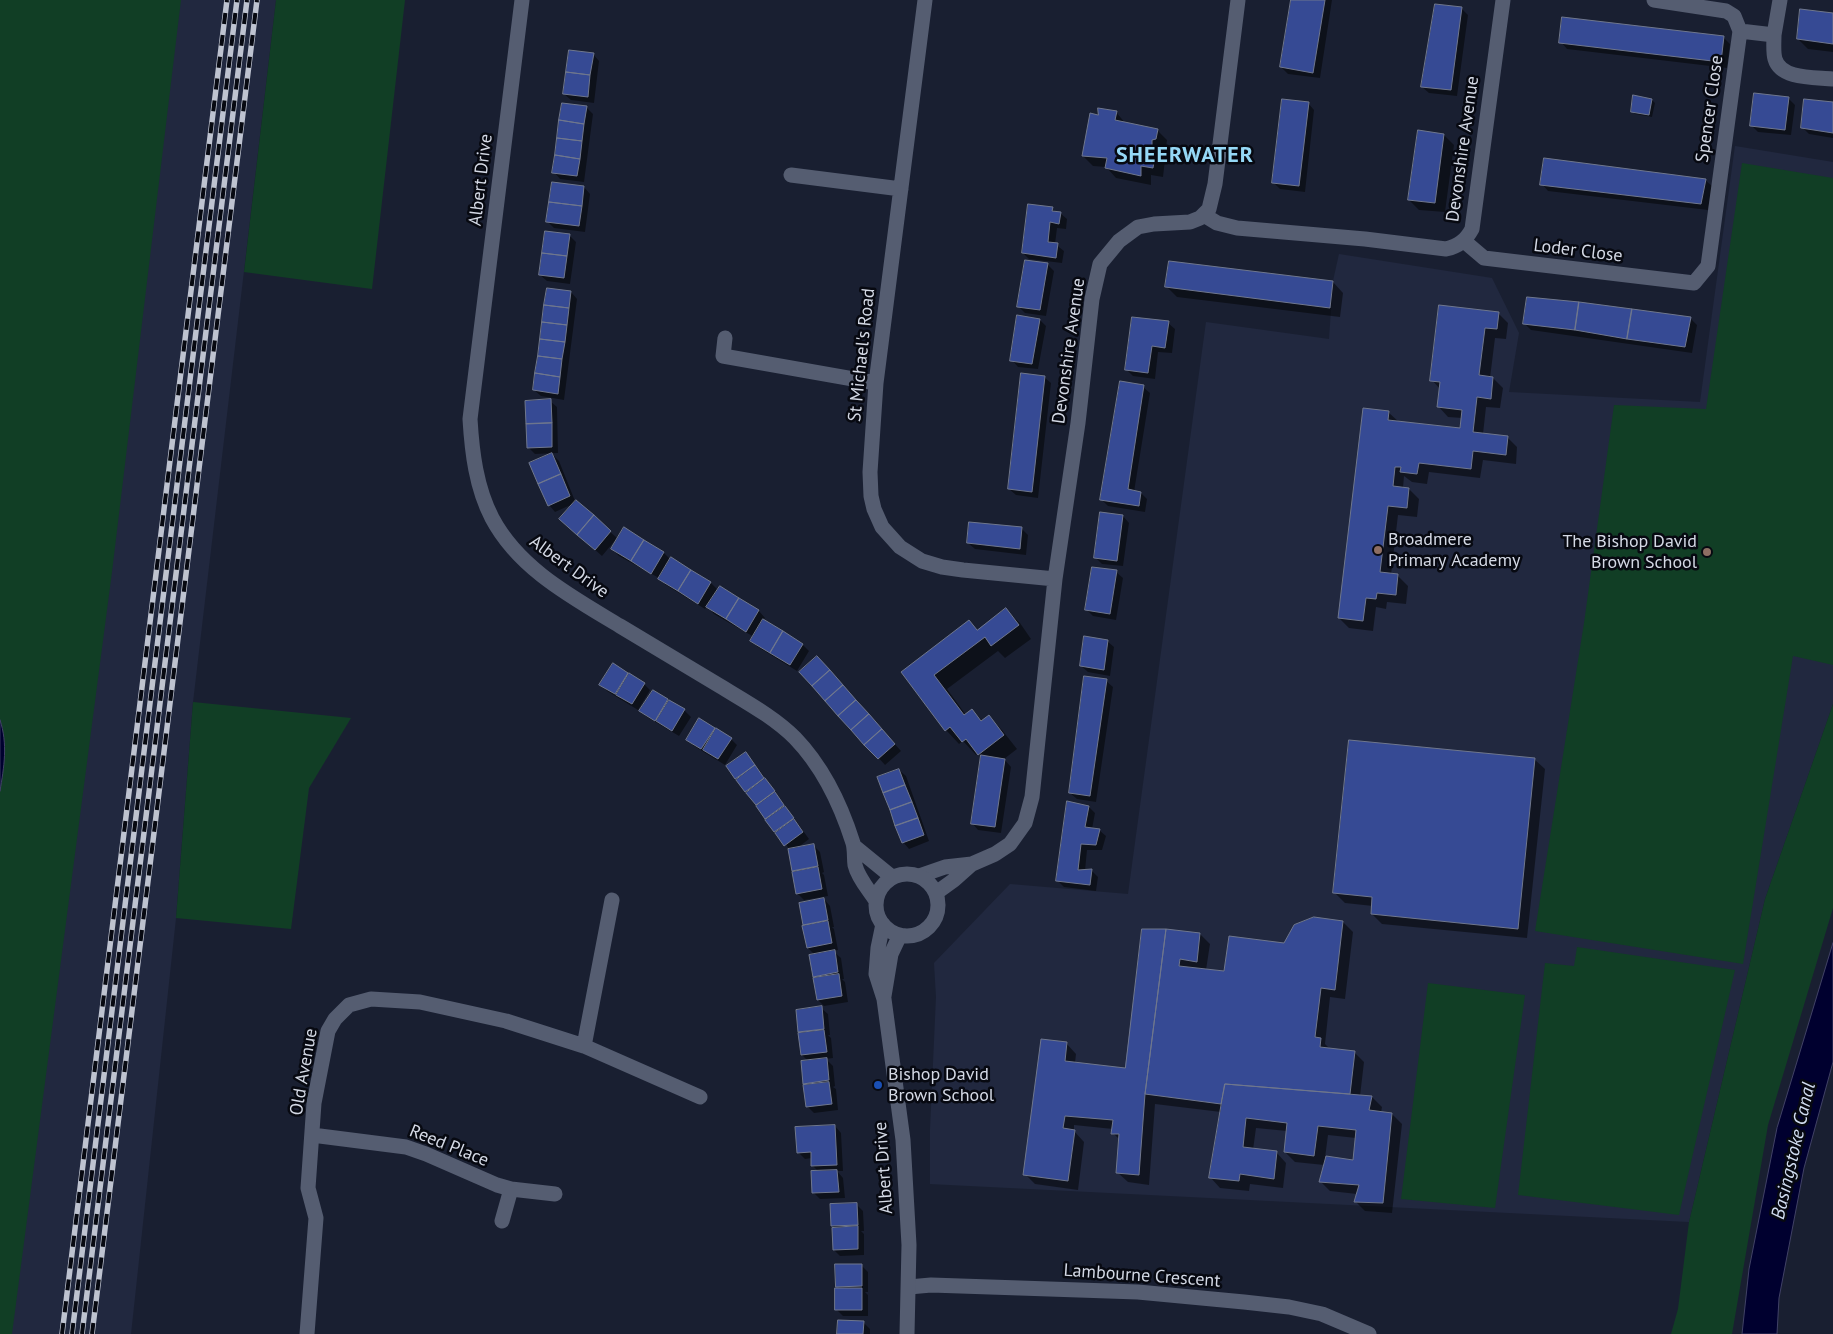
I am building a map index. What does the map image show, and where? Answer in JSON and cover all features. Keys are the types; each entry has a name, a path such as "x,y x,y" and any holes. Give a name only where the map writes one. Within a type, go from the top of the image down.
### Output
{"street":[{"name":"Albert Drive","path":"522,0 470,418 475,466 482,494 492,518 514,550 527,563 558,587 740,699 793,736 809,753 838,802 854,846 855,866 876,901"},
{"name":"St Michael's Road","path":"925,0 876,383 870,485 874,509 882,526 892,538 908,553 930,564 963,570 1055,579"},
{"path":"1204,215 1209,209 1215,184 1238,0"},
{"name":"Devonshire Avenue","path":"919,876 945,867 972,864 995,854 1010,844 1025,823 1032,797 1055,579 1078,423 1092,300 1100,264 1119,241 1138,227 1190,222 1204,215 1217,223 1237,228 1365,239 1446,249 1456,247 1464,241 1472,228 1504,0"},
{"path":"1654,0 1726,11 1734,16 1740,31 1774,35"},
{"path":"1780,0 1774,35 1775,60 1784,72 1794,75 1833,79"},
{"name":"Spencer Close","path":"1694,283 1708,266 1740,31"},
{"path":"791,175 900,189"},
{"name":"Loder Close","path":"1464,241 1484,258 1694,283"},
{"path":"725,338 723,356 876,383"},
{"name":"Albert Drive","path":"854,846 892,878"},
{"name":"Devonshire Avenue","path":"936,893 972,864"},
{"path":"905,874 919,876 926,880 936,893 938,905 936,916 929,926 915,934 900,935 890,931 883,924 878,917 876,901 881,887 892,878 905,874"},
{"path":"584,1046 612,900"},
{"name":"Albert Drive","path":"883,924 878,948 876,974 884,1000 902,1140 909,1245 907,1334"},
{"name":"Albert Drive","path":"884,1000 891,954 900,935"},
{"name":"Old Avenue","path":"307,1334 316,1218 308,1188 314,1103 328,1031 343,1009 355,1002 371,999 420,1002 506,1021 584,1046 700,1097"},
{"name":"Reed Place","path":"312,1135 406,1147 490,1183 511,1189 555,1194"},
{"path":"502,1221 511,1189"},
{"name":"Lambourne Crescent","path":"909,1287 931,1285 1138,1292 1244,1302 1289,1307 1322,1314 1352,1325 1369,1334"}],"shaded area":[{"path":"174,0 276,0 193,702 176,918 131,1334 5,1334"},
{"name":"The Bishop David Brown School","path":"1735,146 1833,162 1833,704 1765,899 1689,1222 930,1184 930,1130 936,997 934,963 1010,884 1128,894 1206,322 1329,339 1333,281 1339,254 1492,278 1519,333 1509,392 1700,402"}],"green space":[{"path":"0,0 181,0 112,572 12,1334 0,1334"},
{"path":"276,0 405,0 372,289 244,272"},
{"path":"1742,163 1833,178 1833,665 1793,656 1743,964 1535,931 1584,623 1614,405 1706,409"},
{"path":"193,702 351,718 309,788 291,929 176,918"},
{"path":"1833,704 1833,908 1768,1125 1732,1334 1671,1334 1678,1309 1689,1222 1765,899"},
{"path":"1577,947 1735,970 1679,1215 1518,1195 1545,963 1574,966"},
{"path":"1428,983 1525,995 1495,1208 1401,1199"}],"water":[{"path":"0,720 5,747 0,791"},
{"name":"Basingstoke Canal","path":"1833,943 1833,1062 1804,1168 1779,1298 1777,1334 1742,1334 1749,1269 1777,1128"}],"building":[{"path":"1291,0 1325,0 1313,73 1280,67"},
{"path":"1435,4 1462,7 1451,90 1421,87"},
{"path":"1800,9 1833,13 1833,44 1797,39"},
{"path":"1562,17 1724,36 1721,62 1559,43"},
{"path":"569,50 594,53 590,75 566,72"},
{"path":"566,72 590,75 588,97 563,94"},
{"path":"1754,93 1789,97 1785,130 1750,126"},
{"path":"1633,95 1652,99 1649,115 1631,112"},
{"path":"1282,99 1309,102 1299,186 1272,183"},
{"path":"1804,99 1833,102 1833,133 1801,128"},
{"path":"562,103 587,106 584,124 559,120"},
{"path":"1098,108 1117,111 1115,120 1158,129 1156,139 1152,140 1152,147 1156,149 1153,168 1141,166 1141,176 1105,168 1107,158 1082,156 1090,113 1098,115"},
{"path":"559,120 584,124 582,141 557,138"},
{"path":"1418,130 1444,134 1435,203 1408,200"},
{"path":"557,138 582,141 580,159 555,155"},
{"path":"555,155 580,159 577,176 552,173"},
{"path":"1544,158 1706,179 1701,204 1540,185"},
{"path":"552,182 584,186 582,206 549,202"},
{"path":"549,202 582,206 579,226 546,222"},
{"path":"1028,204 1053,207 1052,211 1061,212 1059,224 1050,222 1048,242 1058,243 1056,258 1022,253"},
{"path":"545,231 570,234 567,256 542,253"},
{"path":"542,253 567,256 564,278 539,275"},
{"path":"1025,260 1048,263 1040,310 1017,307"},
{"path":"1169,261 1333,281 1330,308 1165,287"},
{"path":"547,288 571,291 569,308 544,305"},
{"path":"1527,297 1579,302 1575,330 1523,324"},
{"path":"1579,302 1632,309 1627,339 1575,330"},
{"path":"544,305 569,308 567,325 542,322"},
{"path":"1439,305 1499,312 1497,329 1485,328 1479,375 1493,377 1491,399 1477,397 1473,432 1508,436 1506,455 1473,451 1471,469 1419,463 1417,474 1400,472 1401,467 1395,467 1393,486 1409,488 1407,508 1388,506 1380,572 1398,574 1396,595 1377,593 1376,599 1366,598 1363,621 1338,618 1363,408 1389,411 1388,420 1460,428 1462,410 1437,407 1440,382 1430,381"},
{"path":"1632,309 1691,317 1685,347 1627,339"},
{"path":"1017,315 1040,319 1032,364 1010,361"},
{"path":"1132,317 1169,321 1165,348 1152,346 1148,373 1125,370"},
{"path":"542,322 567,325 565,342 540,339"},
{"path":"540,339 565,342 562,359 538,356"},
{"path":"538,356 562,359 560,377 535,373"},
{"path":"535,373 560,377 558,394 533,390"},
{"path":"1021,373 1045,376 1032,492 1008,489"},
{"path":"1120,381 1144,385 1128,489 1141,492 1139,506 1100,500"},
{"path":"551,399 552,423 526,424 525,401"},
{"path":"552,423 552,447 527,448 526,424"},
{"path":"552,453 561,474 538,484 529,463"},
{"path":"561,474 570,496 548,506 538,484"},
{"path":"576,500 594,515 577,535 559,519"},
{"path":"1100,512 1123,515 1117,561 1094,558"},
{"path":"594,515 611,531 595,550 577,535"},
{"path":"969,522 1022,527 1020,549 967,543"},
{"path":"624,527 644,540 631,561 611,549"},
{"path":"644,540 664,552 651,574 631,561"},
{"path":"671,557 691,570 678,591 658,579"},
{"path":"1092,567 1117,570 1110,614 1085,610"},
{"path":"691,570 711,582 698,604 678,591"},
{"path":"720,586 739,598 726,619 706,607"},
{"path":"739,598 759,610 746,632 726,619"},
{"path":"1006,608 1019,625 991,646 985,637 934,675 964,715 972,709 981,721 989,715 1004,735 978,755 966,739 962,742 950,727 945,731 901,672 969,620 977,630"},
{"path":"763,619 783,631 770,653 750,641"},
{"path":"783,631 803,644 790,665 770,653"},
{"path":"1084,636 1108,640 1104,670 1080,666"},
{"path":"817,656 830,670 812,686 799,672"},
{"path":"613,663 628,673 615,694 599,685"},
{"path":"830,670 843,685 825,701 812,686"},
{"path":"629,673 645,683 632,704 616,695"},
{"path":"1084,676 1107,679 1090,796 1069,793"},
{"path":"843,685 856,700 838,716 825,701"},
{"path":"653,690 668,699 655,721 639,711"},
{"path":"669,700 685,709 672,731 656,721"},
{"path":"856,700 869,714 851,730 838,716"},
{"path":"869,714 882,729 864,745 851,730"},
{"path":"699,718 715,728 701,749 686,740"},
{"path":"716,728 732,738 718,759 703,750"},
{"path":"882,729 895,744 878,759 864,745"},
{"path":"1349,740 1535,758 1518,929 1371,914 1372,897 1333,893"},
{"path":"746,752 755,765 735,779 726,766"},
{"path":"981,755 1005,759 995,827 971,824"},
{"path":"755,765 764,778 745,792 736,780"},
{"path":"899,769 905,785 883,793 877,777"},
{"path":"765,778 775,791 756,805 746,793"},
{"path":"905,785 912,802 890,810 883,793"},
{"path":"775,792 784,805 765,819 756,806"},
{"path":"1067,801 1089,806 1085,827 1100,829 1096,845 1081,844 1078,870 1092,869 1090,885 1056,881"},
{"path":"912,802 918,818 895,826 890,810"},
{"path":"785,806 794,818 774,832 765,820"},
{"path":"918,818 924,835 902,843 895,826"},
{"path":"794,819 803,832 784,846 775,833"},
{"path":"814,844 818,866 792,871 788,849"},
{"path":"818,867 822,889 796,894 792,872"},
{"path":"824,898 828,920 803,925 799,903"},
{"path":"1314,917 1343,921 1335,990 1321,988 1315,1037 1321,1038 1320,1047 1355,1051 1350,1094 1225,1084 1221,1104 1145,1094 1166,929 1200,933 1197,962 1180,959 1179,966 1224,971 1229,936 1284,943 1294,925"},
{"path":"828,921 832,943 807,948 802,926"},
{"path":"1142,929 1166,929 1145,1094 1139,1175 1116,1173 1119,1134 1111,1134 1113,1120 1065,1116 1063,1128 1075,1130 1068,1181 1023,1175 1041,1039 1067,1042 1065,1061 1125,1068"},
{"path":"835,950 838,972 813,977 809,955"},
{"path":"839,974 842,996 817,1000 813,978"},
{"path":"822,1006 824,1029 798,1032 796,1010"},
{"path":"824,1030 827,1052 801,1055 798,1033"},
{"path":"827,1058 829,1080 803,1084 801,1061"},
{"path":"829,1082 832,1104 806,1107 803,1085"},
{"path":"1225,1084 1372,1096 1369,1110 1392,1113 1383,1203 1354,1202 1359,1185 1319,1182 1326,1156 1353,1160 1356,1130 1318,1126 1314,1156 1284,1152 1287,1123 1246,1118 1243,1147 1277,1151 1274,1179 1240,1174 1239,1181 1209,1178"},
{"path":"835,1125 837,1165 811,1166 811,1152 797,1153 795,1127"},
{"path":"837,1170 839,1192 812,1193 811,1171"},
{"path":"857,1203 858,1225 831,1226 830,1204"},
{"path":"858,1226 858,1249 833,1250 832,1228"},
{"path":"835,1264 862,1264 862,1286 836,1287"},
{"path":"835,1288 862,1288 862,1310 835,1310"},
{"path":"838,1320 864,1321 863,1334 837,1334"}],"railway":[{"path":"62,1334 227,0"},
{"path":"72,1334 237,0"},
{"path":"82,1334 247,0"},
{"path":"92,1334 257,0"}],"place":[{"name":"Broadmere Primary Academy","path":"1378,550"},
{"name":"The Bishop David Brown School","path":"1707,552"},
{"name":"Bishop David Brown School","path":"878,1085"}],"district":[{"name":"SHEERWATER","path":"1185,156"}]}
